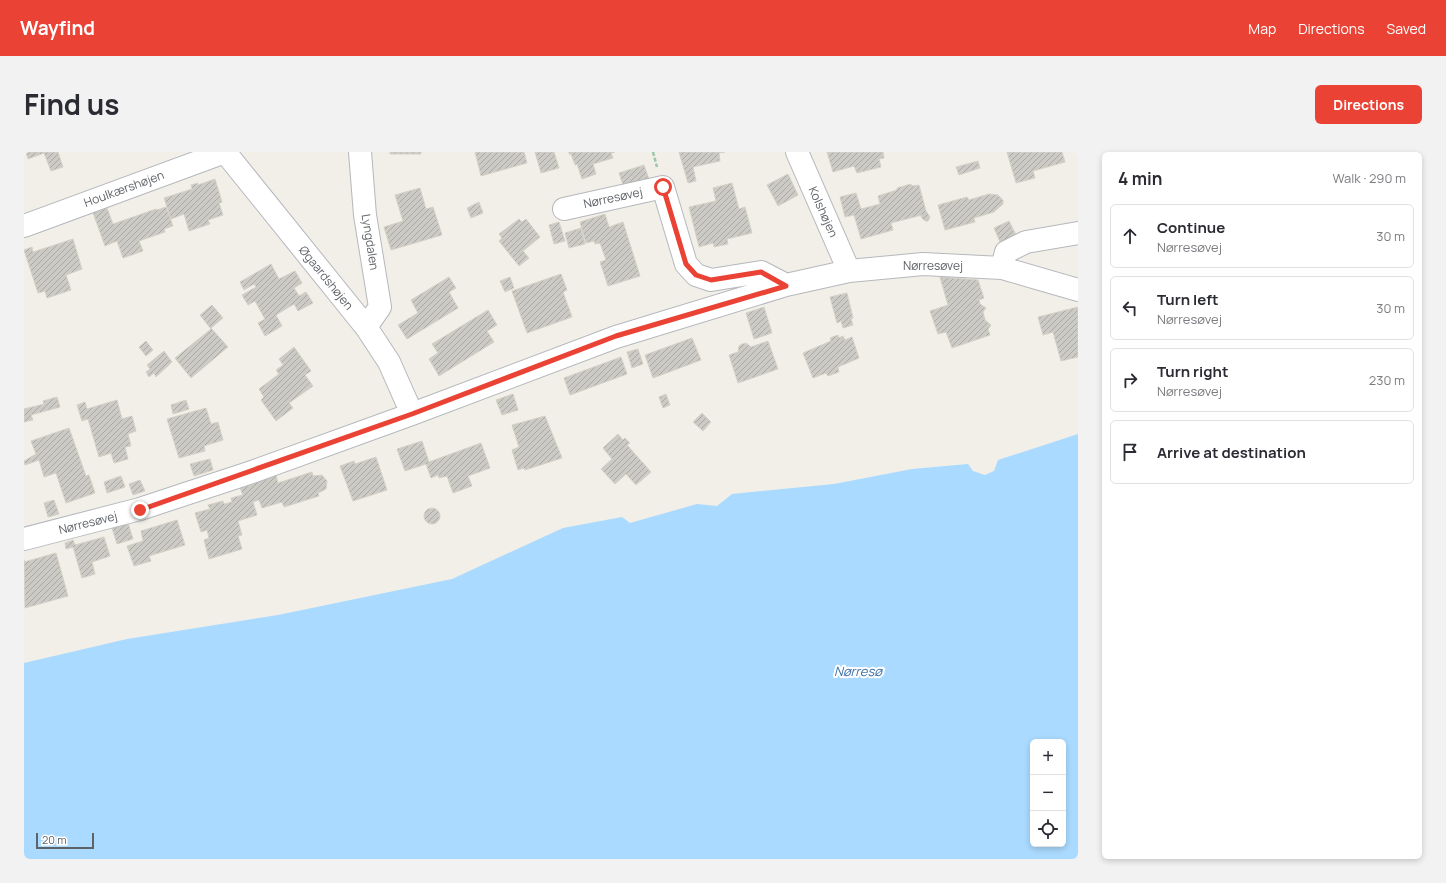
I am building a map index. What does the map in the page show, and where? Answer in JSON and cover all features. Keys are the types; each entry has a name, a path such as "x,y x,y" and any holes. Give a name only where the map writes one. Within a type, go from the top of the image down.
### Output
{"street":[{"name":"Øgaardshøjen","path":"225,152 366,327 389,362 412,414"},
{"name":"Houlkærshøjen","path":"24,226 225,152"},
{"name":"Lyngdalen","path":"360,152 365,215 380,307 366,327"},
{"name":"Kolshøjen","path":"797,152 850,271"},
{"name":"Nørresøvej","path":"564,209 663,187 686,264 696,275 711,280 761,272 786,286"},
{"path":"1002,268 1006,252 1026,242 1078,232"},
{"name":"Nørresøvej","path":"24,539 140,510 412,414 616,336 786,286 850,271 923,264 1002,268 1078,290"}],"water":[{"name":"Nørresø","path":"1078,434 1078,859 24,859 24,663 127,639 278,615 452,579 563,528 622,517 630,523 697,504 717,506 732,494 834,484 912,469 968,464 973,471 985,475 994,471 998,460"}],"building":[{"path":"26,152 58,152 63,167 51,171 44,153 28,159"},
{"path":"390,152 421,152 421,154 390,154"},
{"path":"475,152 524,152 527,163 481,176"},
{"path":"535,152 554,152 559,168 541,173"},
{"path":"569,152 615,152 611,153 613,158 593,164 596,174 582,179 577,164 575,165"},
{"path":"679,152 725,152 719,153 720,161 693,167 696,181 688,183"},
{"path":"827,152 883,152 884,158 879,159 881,167 857,173 854,166 833,172"},
{"path":"1007,152 1062,152 1065,162 1033,171 1035,178 1016,183"},
{"path":"978,161 980,168 959,175 956,167"},
{"path":"644,165 650,182 625,191 619,173"},
{"path":"788,174 798,195 778,206 767,185"},
{"path":"215,179 222,202 219,203 223,215 208,220 210,224 189,231 184,214 171,219 164,198 192,189 191,185 198,183 198,185"},
{"path":"732,183 739,209 745,207 752,233 727,239 728,244 714,247 713,243 699,247 689,207 716,201 713,188"},
{"path":"911,184 912,186 919,185 926,211 930,217 928,221 925,221 921,217 922,215 891,223 893,230 861,239 854,215 845,217 840,197 856,193 861,209 880,204 878,196"},
{"path":"420,188 426,209 433,207 442,235 391,250 384,227 403,221 395,195"},
{"path":"989,194 998,195 1003,200 1003,204 994,212 974,218 975,222 945,230 938,205 967,197 969,200"},
{"path":"479,202 483,213 471,218 467,208"},
{"path":"166,207 173,226 164,229 165,232 139,241 143,251 123,258 117,241 105,246 93,213 107,208 113,224"},
{"path":"605,214 609,227 623,222 640,276 608,286 600,262 606,260 600,243 595,244 594,241 586,243 580,222"},
{"path":"519,219 522,222 526,219 540,237 523,251 529,258 519,266 499,241 502,238 499,234"},
{"path":"1009,221 1017,237 1001,244 994,228"},
{"path":"559,222 565,241 554,244 549,225"},
{"path":"581,228 585,244 569,248 565,233"},
{"path":"73,239 82,269 66,275 71,290 47,298 45,291 38,293 24,250 32,247 33,252"},
{"path":"271,264 279,279 295,271 302,283 294,288 299,296 306,292 313,303 298,311 294,304 276,315 282,326 265,336 258,323 265,319 255,301 248,305 242,295 256,287 254,284 244,290 240,282"},
{"path":"561,274 567,290 563,292 572,317 527,333 512,291"},
{"path":"449,277 456,288 449,292 458,308 407,339 398,325 418,313 411,300"},
{"path":"510,277 514,288 505,292 500,281"},
{"path":"940,277 978,280 984,298 979,300 980,304 986,308 983,312 985,320 991,325 988,329 990,335 952,348 946,332 938,334 930,311 948,305"},
{"path":"847,293 853,318 851,319 853,325 843,328 841,321 837,323 830,297"},
{"path":"212,305 223,318 211,328 228,347 191,378 175,358 211,329 200,315"},
{"path":"764,307 772,333 754,339 746,313"},
{"path":"1078,307 1078,357 1061,361 1053,332 1043,335 1038,317"},
{"path":"488,310 497,325 487,331 494,342 439,376 429,359 438,353 432,344"},
{"path":"838,335 839,338 843,336 845,340 852,337 859,358 838,367 839,372 828,376 826,373 813,378 803,353 831,341 830,338"},
{"path":"692,338 701,360 653,378 645,355"},
{"path":"146,341 153,350 146,356 139,347"},
{"path":"768,341 778,369 738,383 729,355 738,352 739,346 742,344 746,343 751,347"},
{"path":"294,347 311,371 305,375 313,386 289,403 293,408 276,421 261,400 264,397 259,389 279,374 276,370 283,365 279,359"},
{"path":"638,349 643,364 632,368 627,352"},
{"path":"164,351 172,362 156,377 154,373 149,377 146,372 150,369 147,365"},
{"path":"621,357 627,374 570,395 564,378"},
{"path":"513,394 518,410 502,415 496,400"},
{"path":"666,394 670,405 663,408 659,397"},
{"path":"57,397 60,407 31,415 33,420 24,422 24,409 44,404 43,401"},
{"path":"117,400 122,419 132,416 136,431 128,434 131,446 125,447 128,459 114,463 111,453 99,457 88,419 82,421 77,405 85,402 87,409"},
{"path":"186,400 189,409 173,414 171,405"},
{"path":"206,408 211,424 218,422 223,440 204,446 205,451 179,458 167,419"},
{"path":"702,413 711,422 703,431 693,422"},
{"path":"545,416 562,458 525,470 524,468 518,470 512,450 519,447 512,425"},
{"path":"69,428 86,476 89,475 95,493 66,503 56,473 44,477 39,460 25,465 24,461 36,454 31,441"},
{"path":"618,434 623,440 625,438 630,443 627,445 651,472 636,485 626,474 615,484 601,469 612,459 603,448"},
{"path":"422,441 429,462 481,443 490,468 468,476 472,486 453,493 447,476 439,478 438,475 431,478 426,464 405,471 397,449"},
{"path":"376,457 387,490 353,501 340,466 354,461 355,464"},
{"path":"210,459 213,470 194,476 190,464"},
{"path":"312,472 313,476 322,475 327,481 326,489 318,493 319,496 284,507 282,502 262,508 259,500 253,502 257,515 238,521 242,535 238,536 242,549 209,559 204,540 209,538 207,530 201,532 195,513 210,509 208,505 223,501 224,504 232,502 231,498 243,495 240,488 254,484 253,482 276,475 278,483"},
{"path":"121,476 125,487 107,493 104,482"},
{"path":"140,480 145,491 133,495 129,484"},
{"path":"54,500 59,514 48,517 44,503"},
{"path":"429,508 435,508 440,513 438,522 435,524 429,524 424,519 424,513"},
{"path":"177,520 185,545 149,556 151,561 134,566 127,546 143,541 141,531"},
{"path":"128,523 133,539 117,544 112,528"},
{"path":"104,537 110,556 92,562 95,574 82,578 73,547 66,549 65,543 73,540 75,545"},
{"path":"56,553 68,596 25,608 24,562"}],"route":[{"path":"140,510 249,473 412,414 616,336 786,286 761,272 711,280 696,275 686,264 663,187"}]}
